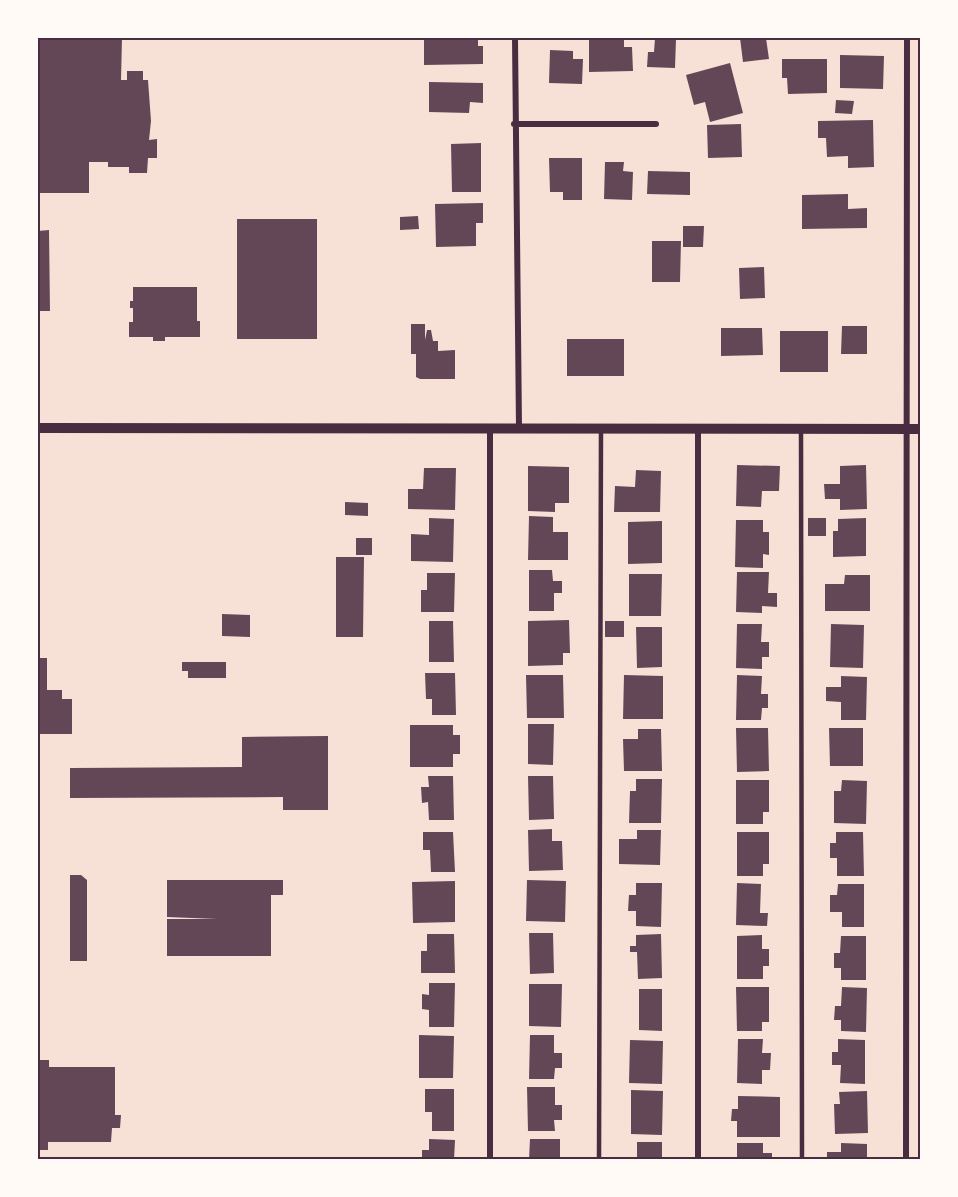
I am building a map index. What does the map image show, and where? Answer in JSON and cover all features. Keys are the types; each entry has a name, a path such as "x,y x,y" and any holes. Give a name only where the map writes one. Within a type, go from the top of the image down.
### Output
{"street":[{"path":"515,38 514,124 519,428"},
{"path":"906,1160 907,38"},
{"path":"514,124 656,124"},
{"path":"38,428 921,429"},
{"path":"490,428 490,1160"},
{"path":"698,429 698,1160"}],"lane":[{"path":"599,1160 601,429"},
{"path":"801,429 802,1160"}],"building":[{"path":"38,38 122,38 121,80 127,80 127,71 143,71 143,80 148,80 151,121 149,140 157,139 157,158 148,158 147,173 129,173 129,167 108,167 108,162 89,162 89,193 38,193"},
{"path":"424,38 478,38 478,46 483,46 483,64 424,65"},
{"path":"655,38 676,39 675,68 647,67 648,52 654,52"},
{"path":"740,38 766,38 769,59 743,62"},
{"path":"624,39 624,47 632,47 633,71 589,72 589,40"},
{"path":"550,50 573,51 573,59 583,59 582,84 549,83"},
{"path":"840,55 884,56 883,89 840,88"},
{"path":"782,59 827,59 827,93 788,94 787,78 782,78"},
{"path":"730,63 743,113 710,122 705,102 694,105 686,75"},
{"path":"429,82 483,83 483,103 470,102 469,113 429,112"},
{"path":"836,100 854,101 852,114 835,113"},
{"path":"873,120 874,167 848,168 848,156 827,157 826,138 818,138 818,121"},
{"path":"741,124 742,157 708,158 707,125"},
{"path":"481,143 481,192 452,192 451,144"},
{"path":"549,158 582,158 582,200 563,200 563,192 550,192"},
{"path":"605,162 624,162 623,171 633,172 632,200 604,199"},
{"path":"648,171 690,172 690,195 647,194"},
{"path":"848,194 848,209 867,208 867,228 802,229 802,195"},
{"path":"483,203 483,223 476,223 476,246 436,247 435,204"},
{"path":"418,216 419,229 400,230 400,217"},
{"path":"237,219 317,219 317,339 237,339"},
{"path":"683,226 704,226 703,247 683,247"},
{"path":"49,230 50,311 38,311 38,231"},
{"path":"652,241 681,241 680,282 652,282"},
{"path":"764,267 765,298 740,299 739,268"},
{"path":"133,287 197,287 197,321 200,321 200,337 165,337 165,341 153,341 153,337 129,337 129,322 133,322 133,308 130,308 130,301 133,301"},
{"path":"411,324 425,324 425,340 427,330 431,330 433,341 438,341 438,351 455,350 455,379 416,377 416,354 411,354"},
{"path":"842,326 867,326 867,354 841,354"},
{"path":"721,328 762,328 763,355 721,356"},
{"path":"780,331 828,331 828,372 780,372"},
{"path":"567,339 624,339 624,376 567,376"},
{"path":"737,465 780,466 779,491 762,491 761,507 736,506"},
{"path":"866,465 867,509 840,510 840,499 825,499 824,484 840,484 840,466"},
{"path":"528,466 569,467 569,503 555,503 555,512 528,511"},
{"path":"424,468 456,468 455,510 408,509 408,489 423,489"},
{"path":"636,470 661,471 660,512 614,512 615,486 635,487"},
{"path":"345,502 368,503 368,516 345,515"},
{"path":"529,516 553,517 553,532 568,532 568,560 528,560"},
{"path":"429,518 454,519 453,562 411,561 411,534 429,535"},
{"path":"808,518 826,518 826,536 808,536"},
{"path":"866,518 866,556 833,557 833,531 838,531 838,519"},
{"path":"736,520 763,520 763,532 769,532 769,555 763,554 763,568 735,567"},
{"path":"662,521 662,563 628,564 628,522"},
{"path":"356,538 372,538 372,555 356,555"},
{"path":"336,557 364,557 363,637 336,637"},
{"path":"529,570 552,570 553,581 562,581 562,593 554,593 554,611 529,611"},
{"path":"737,572 769,572 768,593 777,593 777,607 762,606 762,613 736,612"},
{"path":"427,573 455,573 454,612 421,612 421,590 427,590"},
{"path":"629,574 662,574 661,616 629,616"},
{"path":"845,575 870,575 870,611 825,611 825,584 844,584"},
{"path":"222,614 250,615 250,637 222,636"},
{"path":"569,620 570,653 563,653 563,665 528,666 528,621"},
{"path":"429,621 453,621 454,662 429,662"},
{"path":"605,621 624,621 624,637 605,637"},
{"path":"737,624 762,624 761,642 769,642 769,657 762,657 762,669 736,668"},
{"path":"831,624 864,625 863,668 830,667"},
{"path":"636,627 662,627 662,667 637,668"},
{"path":"38,658 47,658 47,690 62,690 62,699 72,699 72,734 38,734"},
{"path":"182,662 226,662 226,678 188,678 188,671 182,671"},
{"path":"425,673 455,673 456,715 432,715 432,699 426,699"},
{"path":"526,675 563,675 564,718 527,718"},
{"path":"624,675 663,676 663,719 623,719"},
{"path":"737,675 762,676 761,694 768,694 768,708 762,708 761,720 736,720"},
{"path":"841,676 867,677 866,720 841,720 841,702 826,701 826,687 841,687"},
{"path":"528,724 554,724 553,765 528,764"},
{"path":"410,725 453,725 453,735 460,735 460,754 453,754 453,767 410,767"},
{"path":"736,728 768,728 769,771 737,772"},
{"path":"829,728 863,728 863,766 830,766"},
{"path":"638,729 661,729 662,771 624,771 623,739 638,739"},
{"path":"328,736 328,810 283,810 283,797 70,798 70,768 242,767 242,737"},
{"path":"428,776 453,776 454,820 429,820 428,802 422,803 421,787 429,787"},
{"path":"528,776 553,776 554,819 529,820"},
{"path":"636,779 662,779 661,823 629,823 630,791 636,791"},
{"path":"736,780 769,780 769,812 763,812 763,824 736,824"},
{"path":"842,780 867,781 866,824 834,823 834,791 841,791"},
{"path":"552,829 552,841 562,841 563,870 529,871 528,830"},
{"path":"637,830 661,830 660,865 619,864 619,839 637,839"},
{"path":"423,832 453,832 455,872 431,872 430,850 423,850"},
{"path":"737,832 769,832 769,864 763,864 763,876 737,876"},
{"path":"836,832 863,832 864,876 837,876 837,858 830,858 830,843 836,843"},
{"path":"70,875 81,875 87,880 87,961 70,961"},
{"path":"167,880 283,880 283,895 271,895 271,956 167,956 167,919 217,919 167,917"},
{"path":"527,880 566,881 565,922 526,921"},
{"path":"455,881 455,922 413,923 412,882"},
{"path":"636,883 662,883 661,927 636,926 636,911 628,911 629,895 636,895"},
{"path":"737,883 761,884 760,913 768,913 767,926 736,925"},
{"path":"838,884 864,884 864,927 842,927 842,912 830,912 830,895 837,895"},
{"path":"529,933 553,933 554,973 530,974"},
{"path":"427,934 454,934 455,973 421,973 421,951 427,951"},
{"path":"661,934 662,978 638,979 637,952 630,952 630,946 636,946 636,935"},
{"path":"762,935 762,949 769,949 769,966 763,966 763,979 737,979 737,936"},
{"path":"841,936 866,936 866,980 841,980 841,968 834,968 834,953 840,953"},
{"path":"429,983 455,983 454,1027 429,1027 429,1010 422,1009 422,994 429,995"},
{"path":"529,984 562,984 561,1027 529,1026"},
{"path":"736,987 769,987 769,1022 762,1022 762,1031 737,1031"},
{"path":"842,987 867,988 866,1032 841,1031 841,1020 834,1020 835,1006 841,1006"},
{"path":"639,989 662,989 662,1031 639,1030"},
{"path":"419,1035 454,1036 453,1078 419,1078"},
{"path":"530,1035 554,1035 554,1053 562,1053 562,1068 555,1068 554,1079 529,1079"},
{"path":"738,1039 763,1039 762,1053 771,1053 770,1070 762,1070 762,1084 737,1083"},
{"path":"838,1039 865,1040 865,1084 840,1083 841,1065 832,1065 832,1052 838,1052"},
{"path":"630,1040 663,1041 662,1084 629,1083"},
{"path":"38,1060 49,1060 49,1067 115,1067 115,1115 121,1115 120,1128 112,1128 111,1142 48,1142 48,1150 38,1150"},
{"path":"527,1087 555,1087 555,1105 562,1105 562,1120 554,1120 555,1131 528,1131"},
{"path":"425,1089 454,1089 454,1131 432,1131 432,1112 425,1112"},
{"path":"631,1090 663,1091 662,1135 631,1134"},
{"path":"867,1091 868,1133 835,1134 834,1104 840,1104 839,1092"},
{"path":"738,1096 780,1097 780,1137 737,1137 737,1121 731,1121 732,1109 738,1109"},
{"path":"429,1139 455,1140 454,1160 422,1160 422,1150 429,1150"},
{"path":"530,1139 560,1139 560,1160 529,1160"},
{"path":"637,1142 662,1142 662,1160 637,1160"},
{"path":"737,1143 763,1143 763,1153 772,1153 772,1160 737,1160"},
{"path":"841,1143 867,1144 867,1160 827,1160 827,1152 841,1152"}]}
